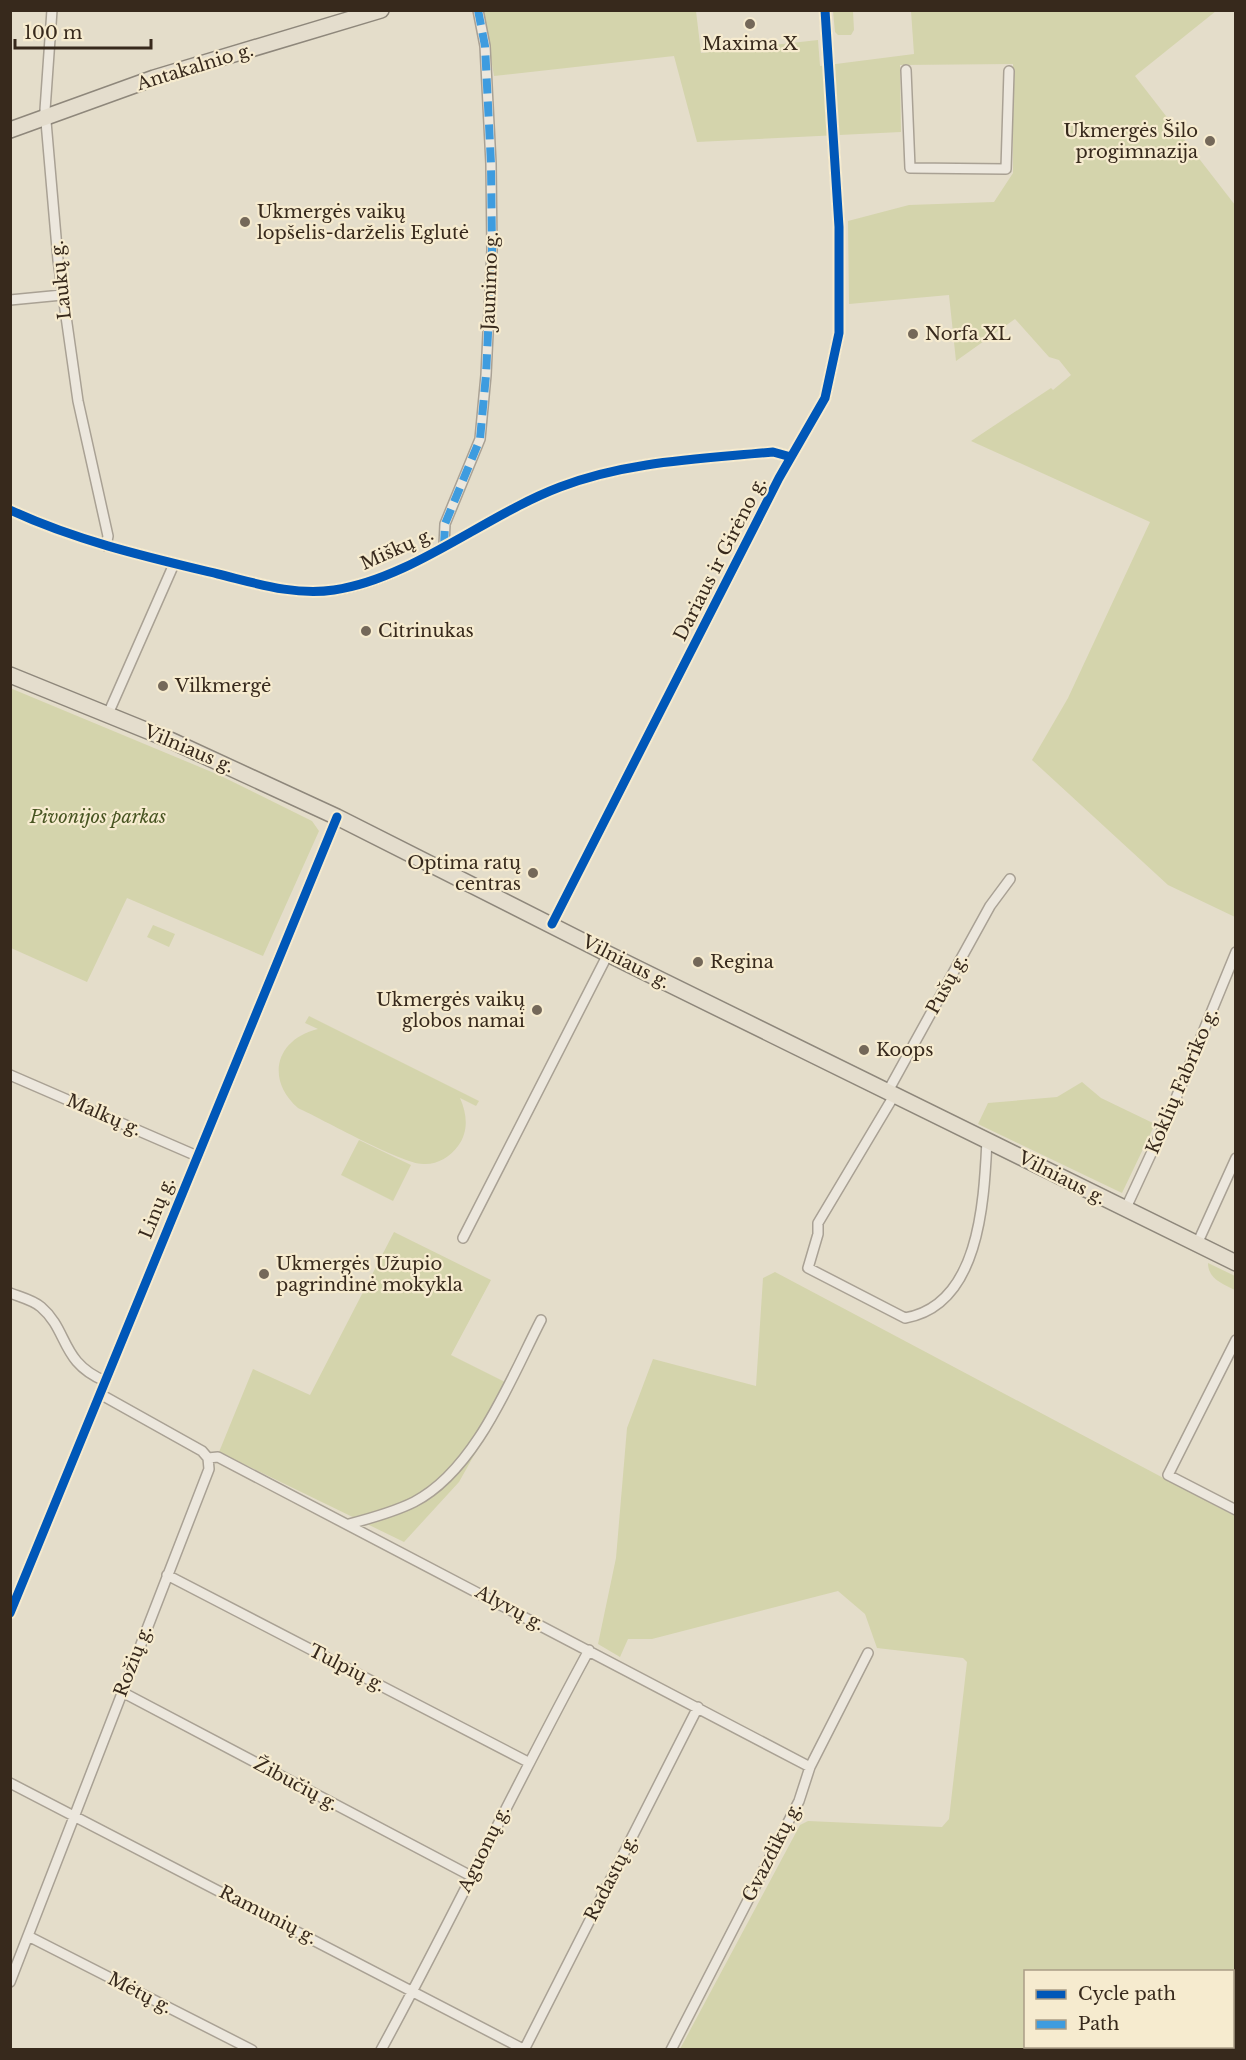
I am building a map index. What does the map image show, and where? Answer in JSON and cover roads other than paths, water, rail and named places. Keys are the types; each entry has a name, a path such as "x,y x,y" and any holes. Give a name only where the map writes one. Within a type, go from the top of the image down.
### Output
{"main road":[{"name":"Antakalnio g.","path":"10,130 154,78 381,10"},
{"name":"Vilniaus g.","path":"10,675 228,765 337,817 1125,1210 1236,1263"}],"street":[{"name":"Laukų g.","path":"52,10 46,118 62,295 78,401 108,536 106,546"},
{"name":"Jaunimo g.","path":"444,546 445,524 480,439 486,375 492,250 491,164 485,46 478,10"},
{"name":"Dariaus ir Girėno g.","path":"552,924 791,457 825,398 836,355 841,310 839,227 825,10"},
{"path":"906,70 910,168 1006,169 1009,71"},
{"path":"10,300 62,295"},
{"name":"Miškų g.","path":"10,510 71,535 174,564 278,588 324,591 355,585 379,577 543,495 612,471 654,464 773,452 791,457"},
{"path":"108,714 174,564"},
{"name":"Linų g.","path":"10,1613 337,817"},
{"name":"Pušų g.","path":"987,1140 984,1196 974,1244 954,1290 944,1300 921,1315 905,1318 808,1268 818,1234 818,1223 892,1092 990,906 1010,879"},
{"name":"Koklių Fabriko g.","path":"1125,1210 1170,1115 1236,952"},
{"path":"463,1238 609,954"},
{"name":"Malkų g.","path":"10,1075 197,1156"},
{"path":"1197,1244 1236,1158"},
{"path":"10,1293 39,1305 49,1315 71,1356 96,1377 105,1381"},
{"path":"349,1524 385,1515 417,1501 451,1473 484,1431 542,1320"},
{"path":"1236,1340 1168,1475 1236,1510"},
{"path":"100,1394 202,1451 208,1458"},
{"name":"Alyvų g.","path":"208,1458 218,1457 349,1524 810,1767"},
{"name":"Rožių g.","path":"10,1982 209,1468 208,1458"},
{"name":"Tulpių g.","path":"166,1575 528,1762"},
{"name":"Aguonų g.","path":"381,2049 414,1990 528,1762 589,1650"},
{"name":"Gvazdikų g.","path":"671,2049 799,1801 810,1767 868,1653"},
{"name":"Žibučių g.","path":"122,1692 471,1876"},
{"name":"Radastų g.","path":"524,2049 698,1707"},
{"name":"Ramunių g.","path":"10,1783 414,1990 524,2049"},
{"name":"Mėtų g.","path":"28,1936 252,2049"}],"place":[{"name":"Maxima X","path":"750,24"},
{"name":"Ukmergės Šilo progimnazija","path":"1210,141"},
{"name":"Ukmergės vaikų lopšelis-darželis Eglutė","path":"245,222"},
{"name":"Norfa XL","path":"913,334"},
{"name":"Citrinukas","path":"366,631"},
{"name":"Vilkmergė","path":"163,686"},
{"name":"Optima ratų centras","path":"533,873"},
{"name":"Regina","path":"698,962"},
{"name":"Ukmergės vaikų globos namai","path":"537,1010"},
{"name":"Koops","path":"864,1050"},
{"name":"Ukmergės Užupio pagrindinė mokykla","path":"264,1274"}],"park label":[{"name":"Pivonijos parkas","path":"98,817"}]}
